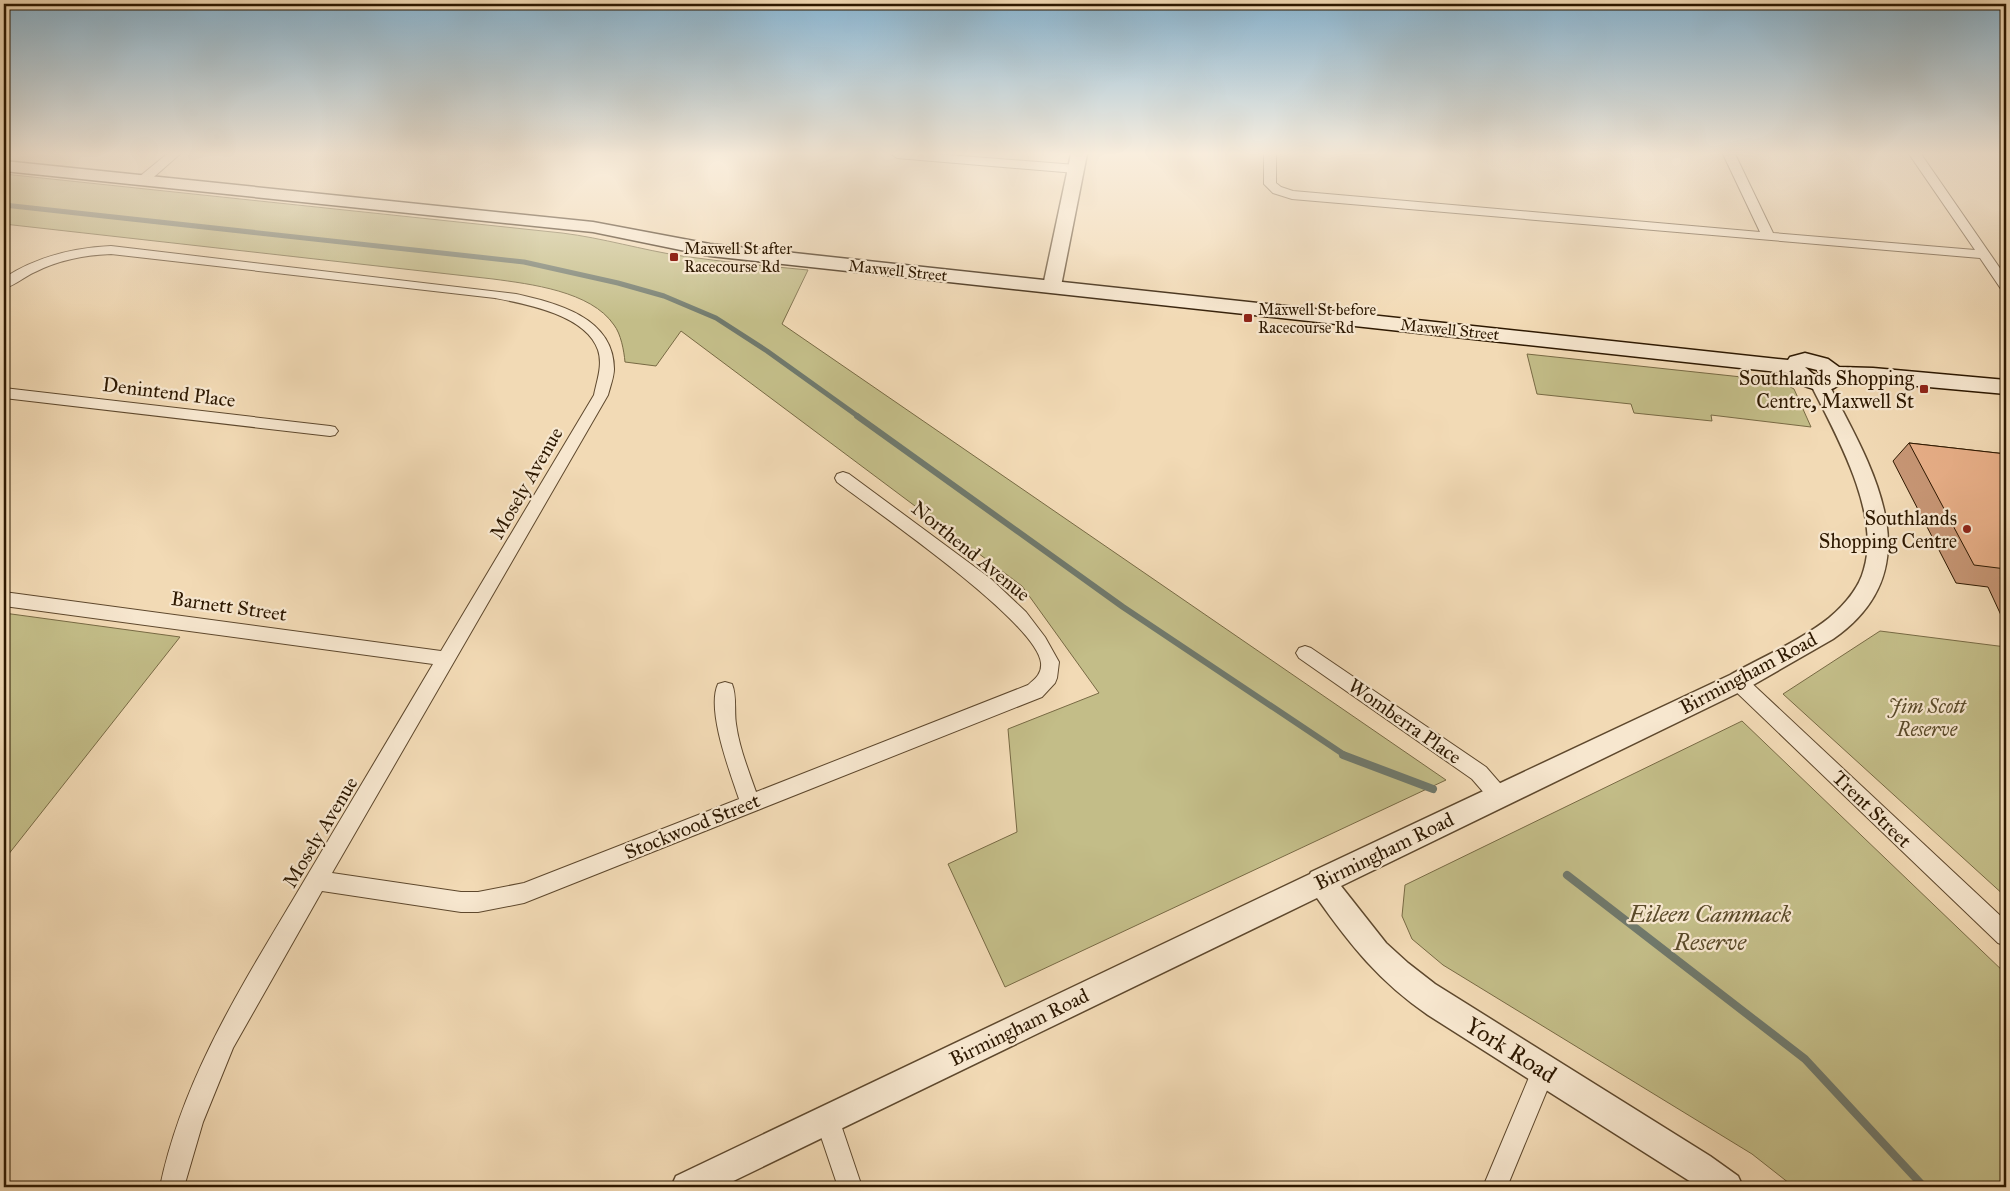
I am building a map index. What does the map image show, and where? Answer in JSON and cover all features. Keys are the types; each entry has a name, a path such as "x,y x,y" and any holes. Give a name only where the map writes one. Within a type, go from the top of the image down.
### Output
{"main road":[{"name":"Maxwell Street","path":"427,210 584,226 710,250 1794,367 1802,377 1826,378"},
{"path":"1826,378 1873,375 2006,387"}],"street":[{"path":"1052,286 1068,210"},
{"path":"1466,210 1986,255"},
{"path":"1756,210 1768,235"},
{"path":"1954,210 2006,286"},
{"name":"Mosely Avenue","path":"4,284 26,270 53,259 82,252 111,250 496,294 543,304 581,320 596,336 606,354 608,372 604,388 448,658 239,1012 201,1090 172,1187"},
{"name":"Birmingham Road","path":"687,1187 1738,682 1808,643 1838,623 1854,607 1866,589 1878,562 1880,533 1872,494 1826,378"},
{"name":"Denintend Place","path":"4,393 330,431"},
{"name":"Northend Avenue","path":"843,478 985,584 1009,605 1031,630 1048,656 1049,674"},
{"name":"Barnett Street","path":"4,598 448,658"},
{"name":"Womberra Place","path":"1305,653 1479,773 1499,796"},
{"name":"Stockwood Street","path":"316,880 442,900 478,902 524,893 750,802 1035,691 1044,684 1049,674"},
{"name":"Trent Street","path":"1738,682 2006,935"},
{"path":"725,690 726,722 731,748 750,802"},
{"name":"York Road","path":"1321,882 1385,962 1413,986 1543,1072 1697,1166 1727,1187"},
{"path":"1495,1187 1543,1072"},
{"path":"827,1119 850,1187"}],"green space":[{"path":"4,210 341,210 562,233 682,256 808,270 782,324 1446,780 1005,987 948,864 1017,832 1008,729 1099,693 1022,586 681,331 656,366 625,362 619,333 604,313 591,304 575,297 541,287 493,279 4,224"},
{"path":"1527,354 1779,381 1794,389 1811,427 1711,415 1712,421 1634,413 1631,404 1537,394"},
{"path":"4,613 180,637 4,860"},
{"name":"Jim Scott Reserve","path":"1880,631 2006,647 2006,897 1783,694"},
{"name":"Eileen Cammack Reserve","path":"1742,721 2006,974 2006,1187 1794,1187 1752,1154 1443,965 1412,939 1402,916 1405,885"}],"building":[{"path":"1909,443 2006,454 2006,569 1974,565"}],"waterway":[{"path":"46,210 524,262 618,283 664,296 716,318 767,351 859,417"},
{"path":"857,416 1123,607 1346,756"},
{"path":"1343,755 1433,789"},
{"path":"1567,875 1805,1059 1924,1187"}],"place":[{"name":"Maxwell St after Racecourse Rd","path":"674,257"},
{"name":"Maxwell St before Racecourse Rd","path":"1248,318"},
{"name":"Southlands Shopping Centre, Maxwell St","path":"1924,389"},
{"name":"Southlands Shopping Centre","path":"1967,529"}]}
